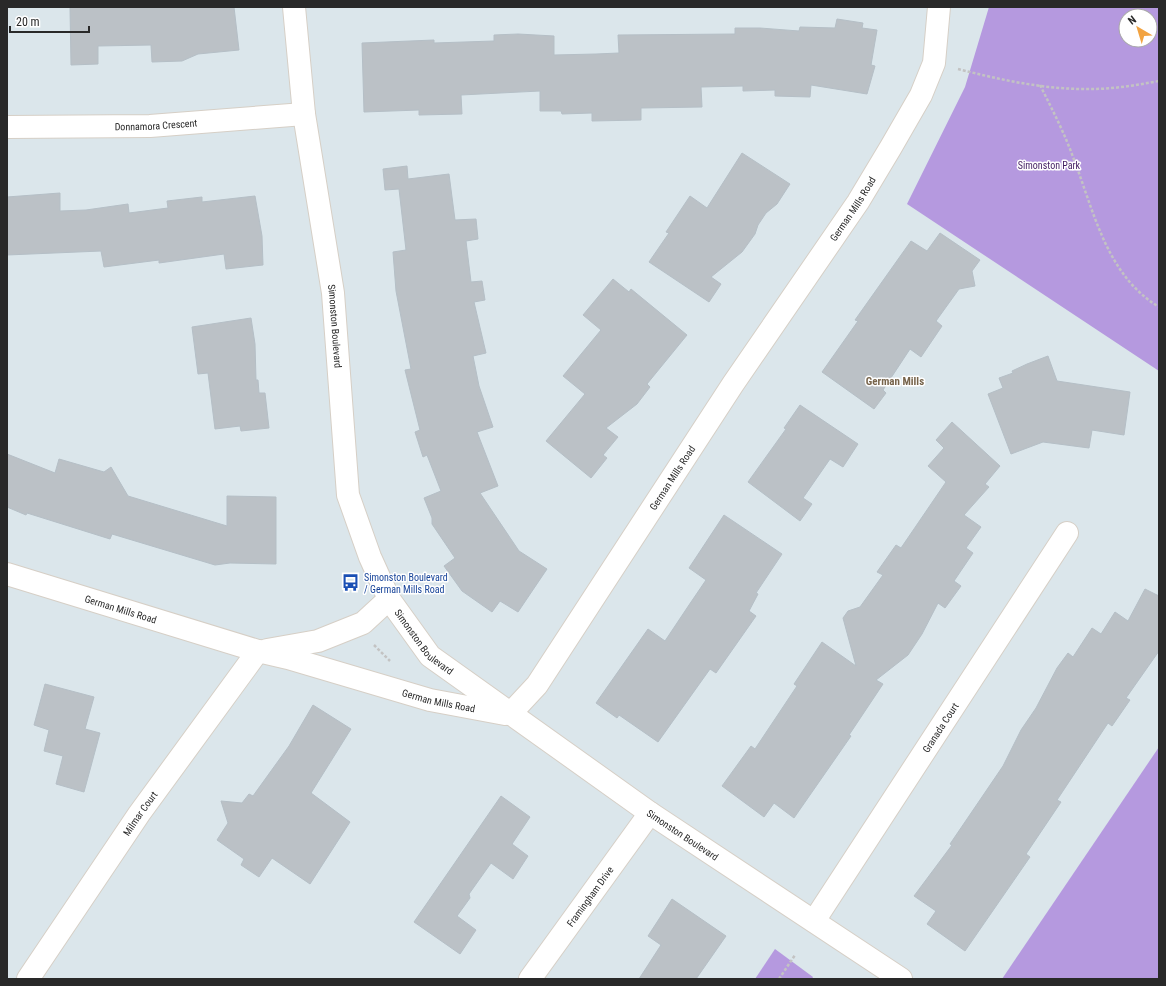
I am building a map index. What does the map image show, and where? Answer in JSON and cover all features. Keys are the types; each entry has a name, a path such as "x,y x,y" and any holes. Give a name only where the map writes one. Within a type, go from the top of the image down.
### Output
{"street":[{"name":"Simonston Boulevard","path":"294,7 304,114 333,294 348,495 370,558 389,599 430,656 650,813 902,979"},
{"name":"German Mills Road","path":"7,574 258,651 288,658 430,700 510,714 537,684 733,384 858,202 921,95 934,63 939,7"},
{"name":"Donnamora Crescent","path":"7,127 150,126 304,114"},
{"name":"Granada Court","path":"814,921 1067,533"},
{"name":"German Mills Road","path":"258,651 318,641 363,623 389,599"},
{"name":"Milmar Court","path":"28,979 139,814 258,651"},
{"name":"Framingham Drive","path":"530,979 650,813"}],"path":[{"path":"934,63 988,77 1065,88 1093,89 1159,81"},
{"path":"1040,85 1063,132 1107,248 1129,282 1141,294 1159,307"},
{"path":"370,641 391,662"},
{"path":"779,979 795,955"}],"green space":[{"name":"Simonston Park","path":"989,7 1159,7 1159,371 907,204 965,87"},
{"path":"1159,747 1159,979 1002,979"},
{"path":"775,949 813,977 812,979 755,979"}],"building":[{"path":"70,7 234,7 239,50 198,54 182,61 152,62 151,45 98,46 98,64 71,65"},
{"path":"837,19 863,23 862,28 877,30 871,65 875,66 867,94 811,85 810,97 775,96 775,90 743,91 743,86 701,87 702,107 641,108 641,120 592,121 592,113 562,114 561,111 540,111 540,91 461,95 462,114 419,115 419,110 364,112 362,43 434,40 434,43 494,41 494,35 518,34 554,36 554,55 619,53 618,35 735,34 735,28 799,31 800,27 835,28"},
{"path":"742,153 790,184 777,204 766,213 758,225 755,234 742,252 711,277 721,284 709,302 649,262 669,233 666,232 690,196 707,208"},
{"path":"407,166 408,179 449,174 455,220 476,219 478,239 466,241 471,282 482,281 485,300 474,302 486,353 473,356 479,386 493,427 477,432 498,486 480,493 519,551 547,569 518,612 500,601 492,612 462,591 444,566 455,558 432,524 432,518 424,498 441,491 427,455 423,457 415,432 420,430 405,370 411,369 396,291 393,252 406,250 399,189 385,190 383,169"},
{"path":"60,193 60,211 86,210 128,204 129,213 168,208 167,201 202,197 202,202 255,196 262,236 263,265 226,269 224,254 159,263 159,260 104,267 101,251 7,255 7,197"},
{"path":"940,233 980,260 972,271 975,286 959,289 936,321 942,326 921,357 910,349 883,390 886,393 874,409 822,372 858,321 855,320 911,241 927,251"},
{"path":"613,279 629,292 631,289 687,335 647,384 650,387 637,404 606,428 618,437 603,455 607,458 591,478 546,441 585,394 563,376 601,330 583,315"},
{"path":"251,318 255,344 256,380 258,380 259,393 265,393 269,428 241,431 240,426 215,429 208,373 198,374 192,327"},
{"path":"1048,356 1057,381 1130,392 1124,435 1092,430 1089,448 1043,442 1011,454 988,394 1003,388 999,378 1013,373 1012,371 1027,364"},
{"path":"800,405 858,444 843,467 830,459 803,498 812,504 800,521 748,482 786,429 784,428"},
{"path":"952,422 1000,466 985,484 989,487 964,515 981,527 966,548 973,553 954,581 961,586 945,608 938,603 922,634 908,655 876,680 883,684 849,735 851,736 794,818 774,803 764,817 722,786 751,746 755,749 797,686 794,684 822,642 856,666 843,618 848,611 860,607 883,575 877,572 896,545 901,548 946,482 928,466 944,448 936,440"},
{"path":"7,454 55,473 59,459 104,472 111,467 128,496 227,526 227,496 276,497 276,564 230,563 215,565 112,534 110,539 27,513 26,515 7,507"},
{"path":"724,515 782,554 756,593 758,594 749,611 756,616 716,673 710,669 658,742 619,715 617,718 596,703 648,629 665,641 706,580 689,568"},
{"path":"1145,589 1159,596 1159,651 1126,698 1130,700 1112,726 1108,723 1057,800 1061,802 1026,854 1030,857 965,951 927,924 936,911 914,896 952,845 950,844 1003,766 1021,730 1036,708 1057,668 1068,653 1073,657 1092,628 1101,634 1115,612 1128,621"},
{"path":"45,684 94,697 85,729 100,733 84,792 56,784 63,756 44,751 49,730 34,725"},
{"path":"313,705 351,729 311,793 350,822 310,884 272,858 259,877 241,865 244,859 217,840 228,823 221,801 242,803 249,794 253,796 289,746"},
{"path":"501,796 530,817 512,844 528,856 513,879 491,863 469,894 470,898 457,916 476,930 460,954 414,922"},
{"path":"672,899 726,936 696,979 639,979 661,945 648,936"}],"place":[{"name":"Simonston Boulevard / German Mills Road","path":"351,583"}],"district":[{"name":"German Mills","path":"895,381"}]}
